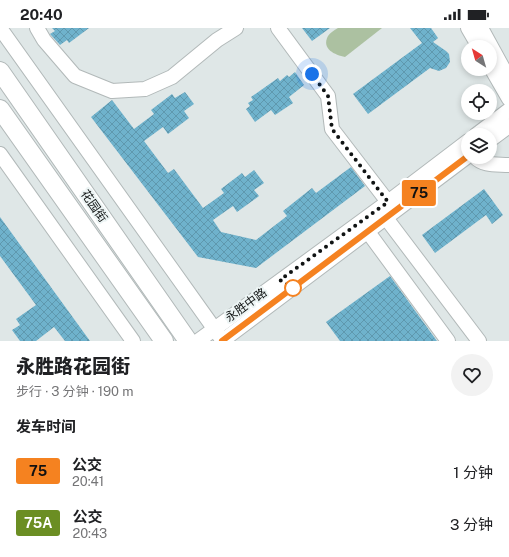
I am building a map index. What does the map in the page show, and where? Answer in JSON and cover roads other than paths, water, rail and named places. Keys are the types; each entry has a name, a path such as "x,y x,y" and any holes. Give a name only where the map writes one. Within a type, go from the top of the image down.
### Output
{"main road":[{"name":"花园街","path":"0,71 188,341"},
{"name":"花园街","path":"0,109 164,341"}],"street":[{"path":"0,28 222,341"},
{"path":"37,28 44,40 75,76 112,92 145,89 172,77 217,40 236,28"},
{"path":"278,28 328,96 332,129 388,202"},
{"path":"468,28 475,40"},
{"path":"481,28 509,79"},
{"path":"496,76 509,99"},
{"path":"485,128 509,110"},
{"path":"497,135 509,126"},
{"name":"永胜中路","path":"198,341 388,202 461,146"},
{"path":"0,154 133,341"},
{"name":"永胜中路","path":"222,341 461,161"},
{"path":"485,164 509,165"},
{"path":"386,218 479,341"},
{"path":"368,232 448,341"}]}
